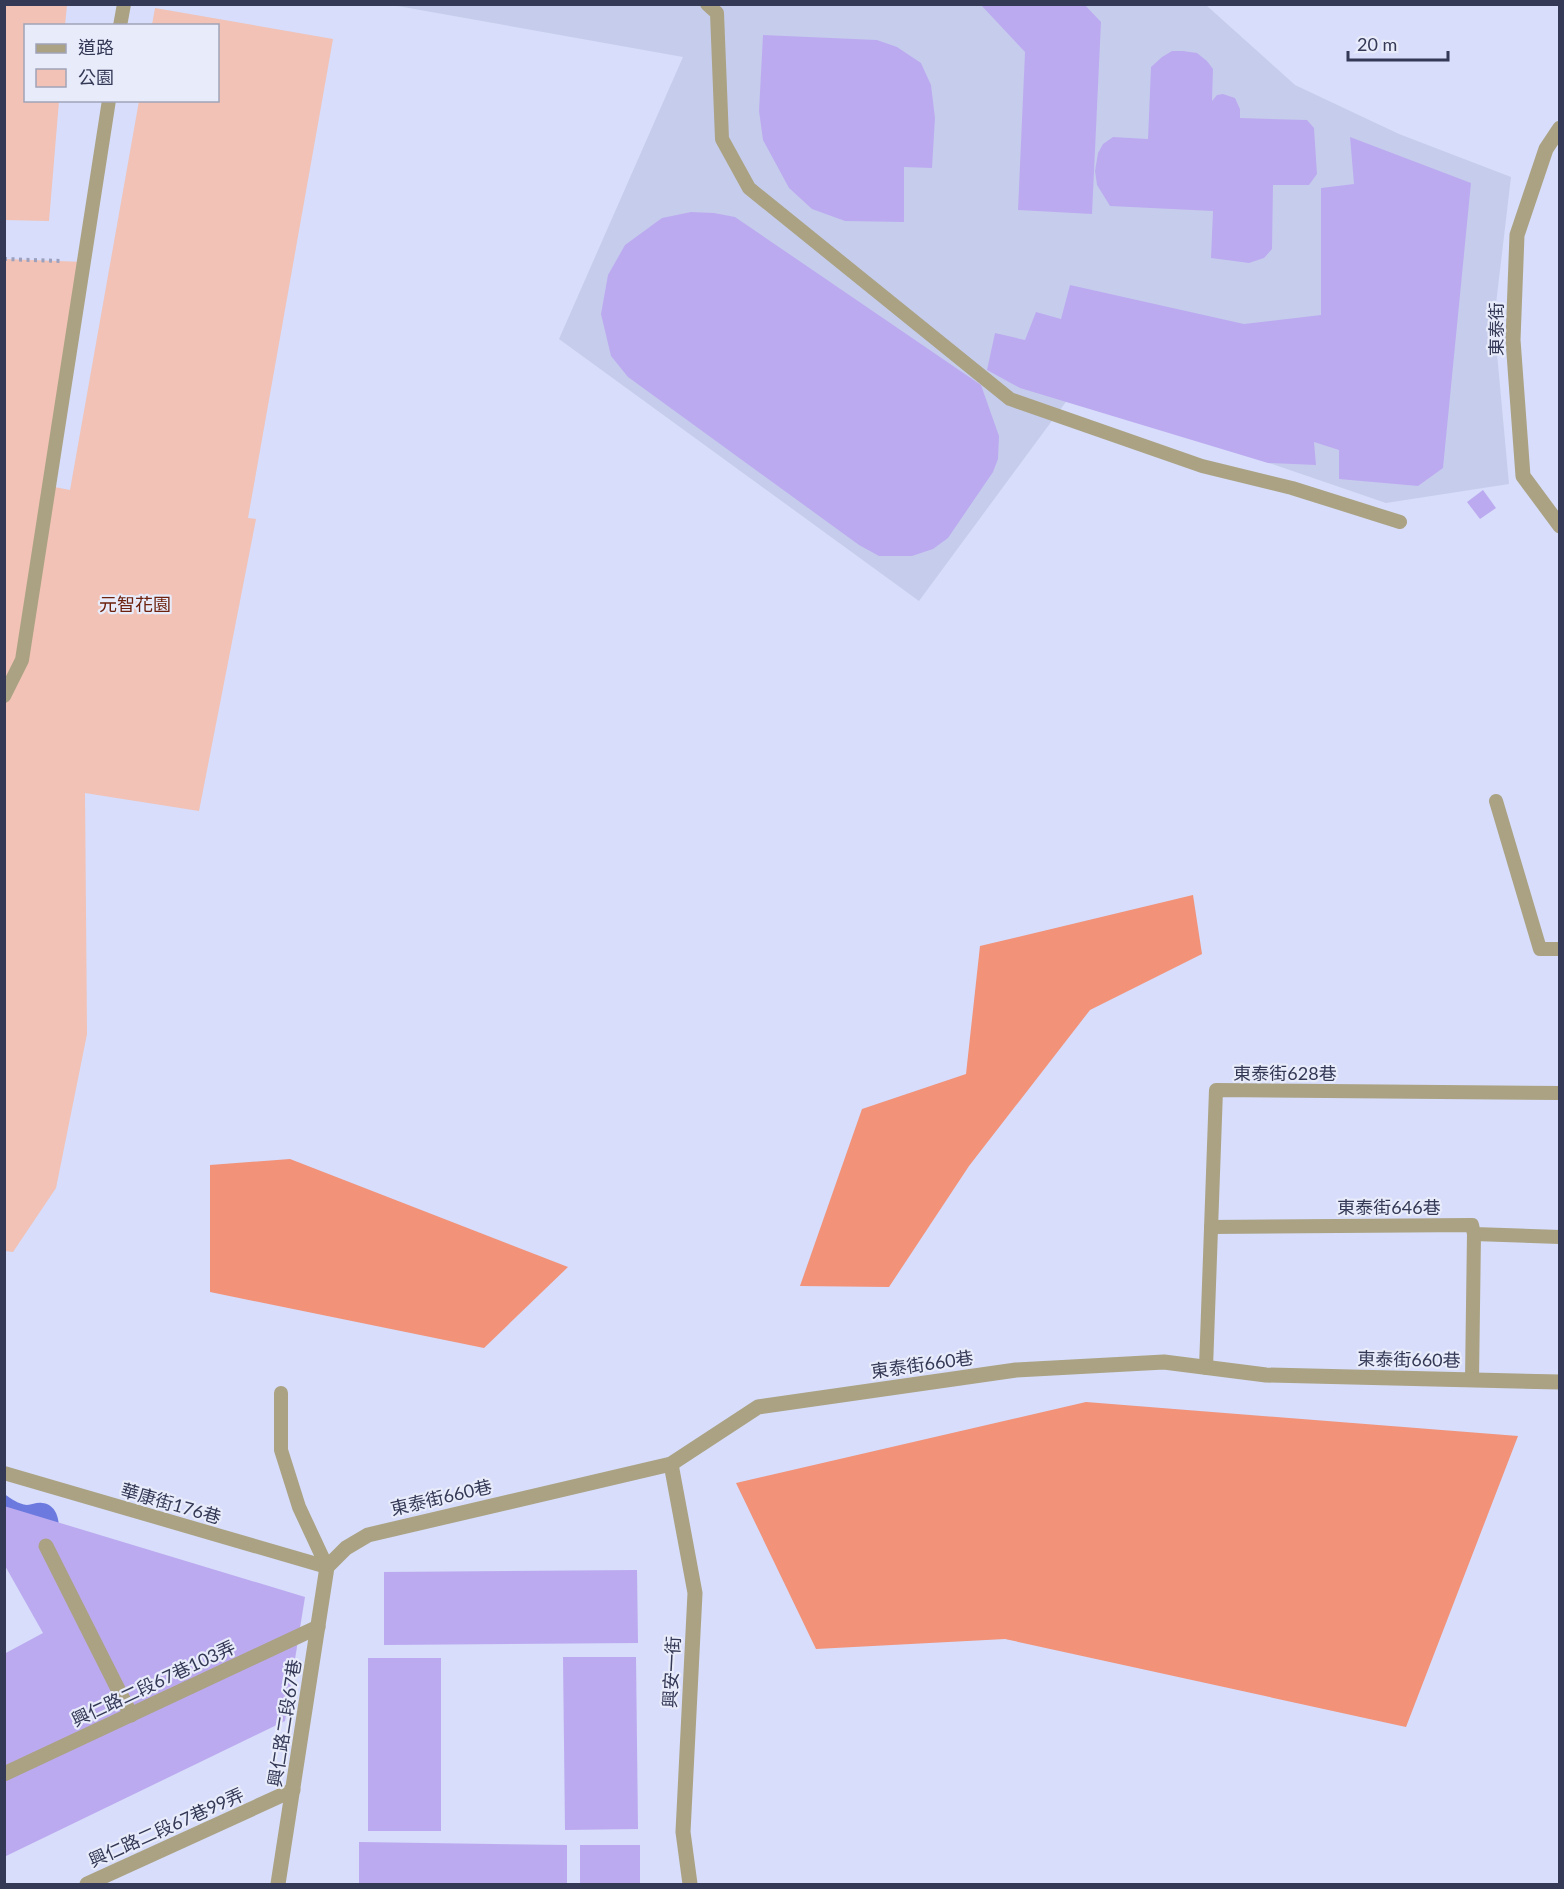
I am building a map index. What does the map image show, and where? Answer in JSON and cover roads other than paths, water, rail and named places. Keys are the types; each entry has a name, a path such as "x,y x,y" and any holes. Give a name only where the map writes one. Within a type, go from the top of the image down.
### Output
{"street":[{"name":"東泰街","path":"1560,128 1546,149 1517,235 1513,340 1522,476 1560,526"},
{"name":"東泰街660巷","path":"327,1567 346,1548 368,1535 671,1464 758,1407 1016,1370 1164,1362 1266,1375 1560,1382"},
{"name":"興安一街","path":"671,1464 695,1593 683,1832 690,1884"},
{"path":"46,1546 131,1715"},
{"name":"興仁路二段67巷","path":"278,1884 327,1567"},
{"name":"興仁路二段67巷103弄","path":"4,1774 318,1628"},
{"name":"興仁路二段67巷99弄","path":"87,1884 293,1791"}],"lane":[{"path":"120,24 123,4"},
{"path":"707,4 717,13 722,139 749,188 1010,399 1202,466 1292,488 1400,522"},
{"path":"4,696 22,660 109,102"},
{"path":"1496,801 1540,949 1560,949"},
{"name":"東泰街628巷","path":"1206,1368 1216,1090 1560,1093"},
{"name":"東泰街646巷","path":"1211,1227 1472,1225 1474,1234 1560,1238"},
{"path":"1472,1380 1474,1234"},
{"path":"280,1393 281,1450 299,1508 327,1567"},
{"name":"華康街176巷","path":"4,1473 327,1567"}],"water":[{"path":"4,1494 24,1504 40,1503 50,1506 57,1516 59,1528 5,1540"}],"park label":[{"name":"元智花園","path":"135,604"}]}
